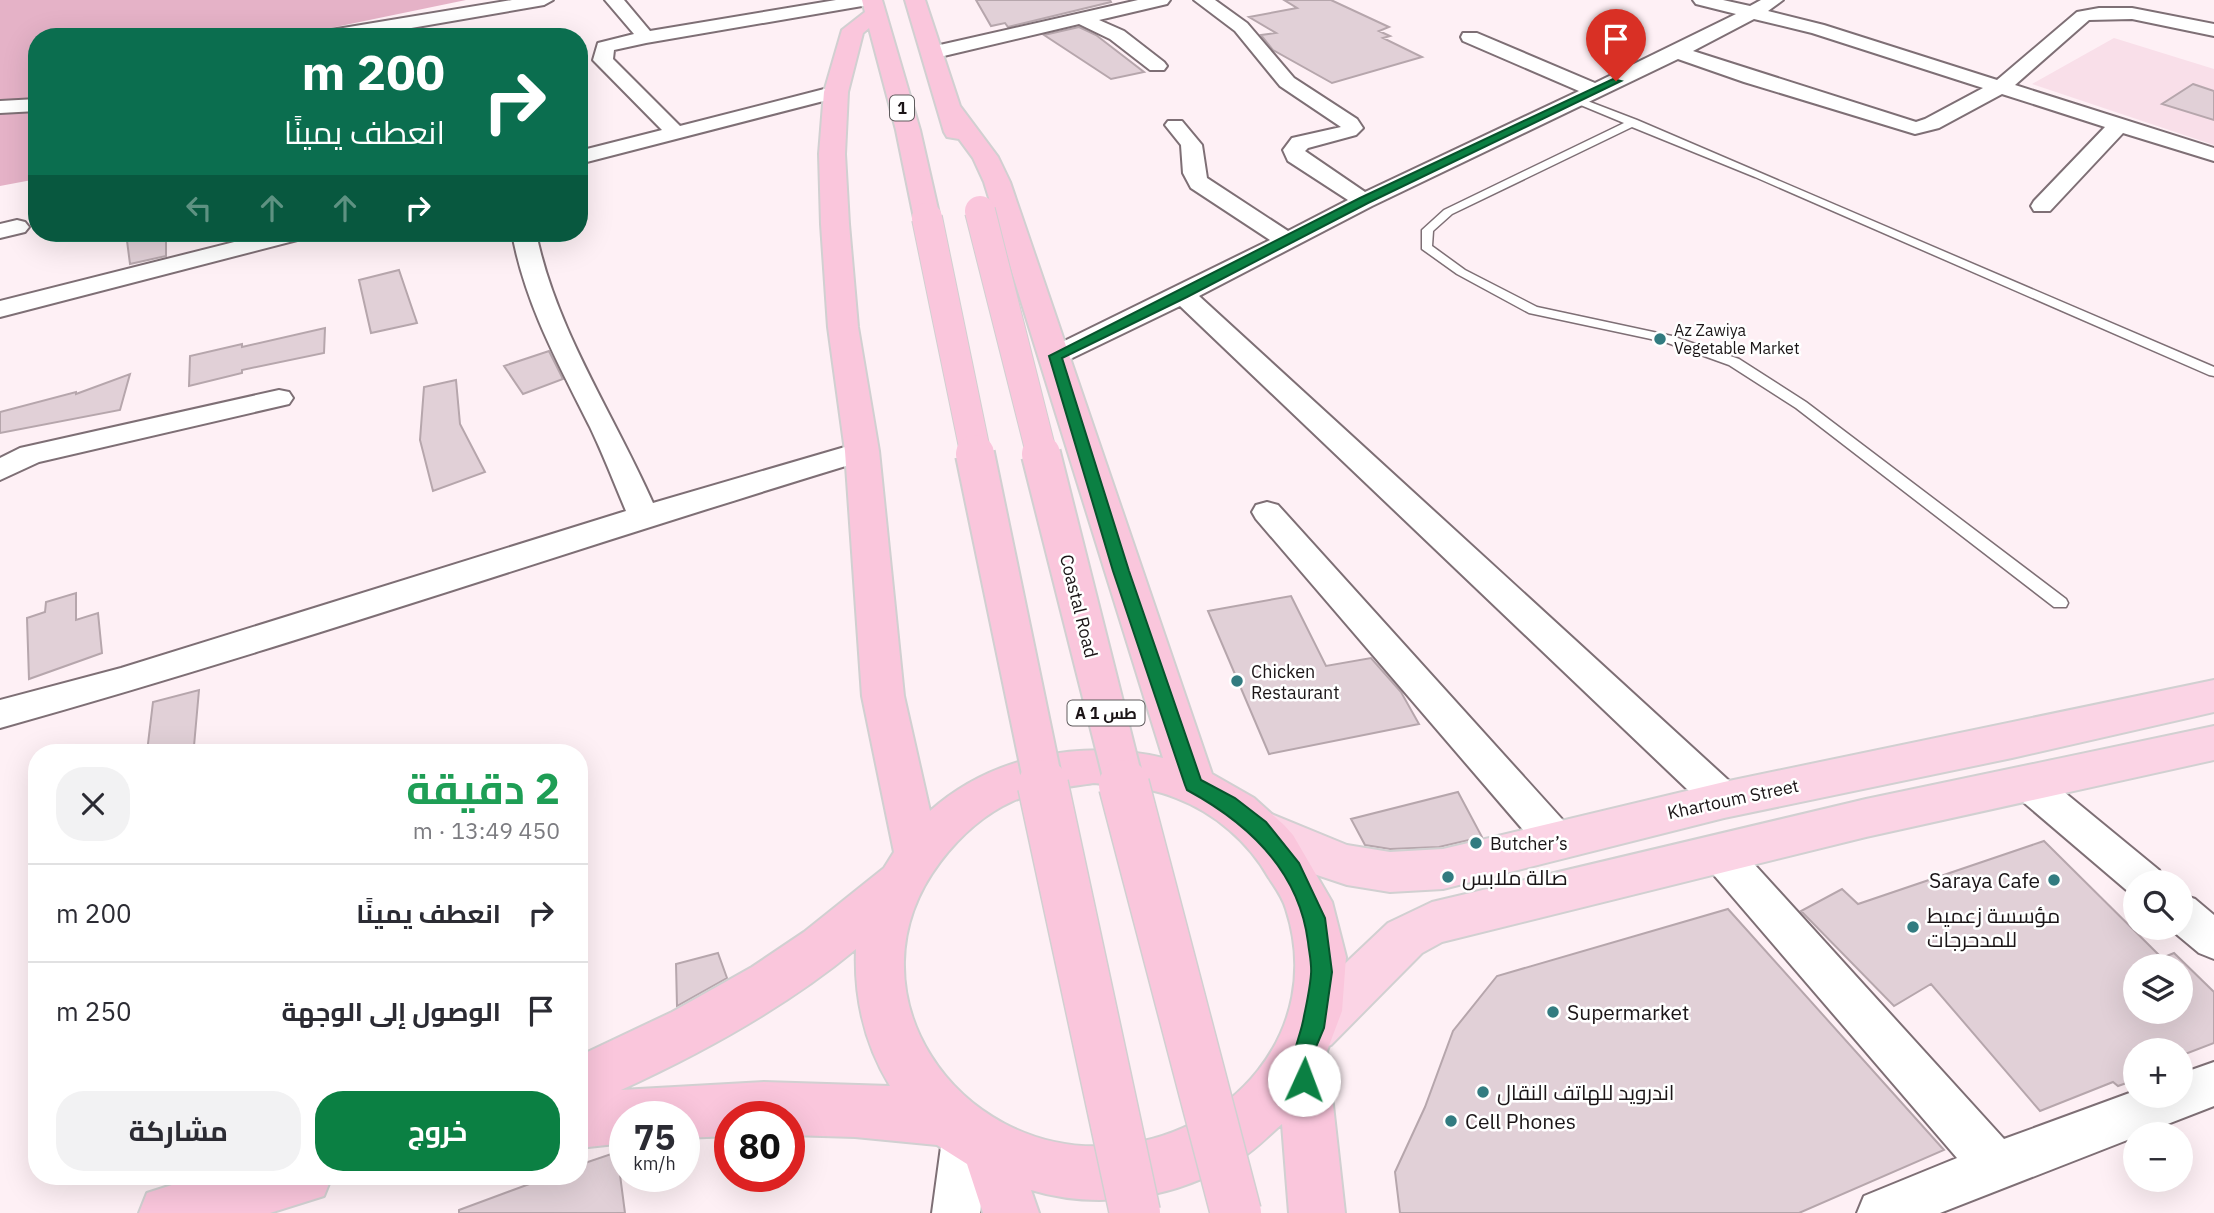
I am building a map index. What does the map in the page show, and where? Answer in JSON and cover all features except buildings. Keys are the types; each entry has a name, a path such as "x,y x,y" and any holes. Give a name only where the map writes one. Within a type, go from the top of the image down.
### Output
{"highway":[{"name":"Coastal Road","path":"915,0 973,190 1176,991 1237,1213"},
{"path":"871,5 853,30 836,92 832,154 843,327 862,451 883,696 908,867 882,927 877,977 887,1028 910,1077 967,1133 1011,1213"},
{"name":"1","path":"871,5 908,130 1090,1013 1135,1213"},
{"path":"948,108 985,156 997,182 1055,356 1121,571 1194,785"},
{"path":"588,1078 625,1063 740,1001 796,966 908,867 952,817 995,789 1043,772 1094,766 1145,770 1194,785 1229,803 1259,828 1293,869 1315,918 1322,972 1308,1041 1317,1213"},
{"path":"588,1120 676,1111 762,1107 882,1110 967,1133 1046,1168 1108,1174 1170,1163 1226,1138 1271,1100 1308,1041"},
{"path":"175,1212 272,1185"}],"main road":[{"name":"Khartoum Street","path":"1259,828 1332,862 1376,873 1443,869 1724,800 2064,730 2214,696"},
{"path":"1308,1041 1397,945 1432,923 1866,818 2214,743"}],"street":[{"path":"378,28 544,0"},
{"path":"614,0 646,37"},
{"path":"931,53 1161,0"},
{"path":"1203,0 1241,27 1287,82 1350,123 1353,128 1349,131 1300,143 1294,150 1296,156 1364,201"},
{"path":"1702,0 1818,29 2214,155"},
{"path":"1055,356 1183,295 1364,201 1677,52 1774,0"},
{"path":"2093,0 2111,11"},
{"path":"676,133 603,60 601,54 604,47 646,37 871,5"},
{"path":"1677,52 1751,78 1915,128 1932,124 2002,86 2083,16 2111,11 2214,30"},
{"path":"1082,19 1117,35 1157,66"},
{"path":"1469,37 1596,91"},
{"path":"588,156 836,92"},
{"path":"0,107 28,105"},
{"path":"2042,206 2120,124"},
{"path":"1175,125 1189,140 1193,151 1192,173 1199,183 1287,242"},
{"path":"0,309 261,242"},
{"path":"526,242 534,280 552,329 609,436 644,516"},
{"path":"1183,295 1724,800"},
{"path":"0,470 30,455 279,398"},
{"path":"0,714 134,677 644,516 862,451"},
{"path":"1267,512 1556,840"},
{"path":"2028,784 2131,870"},
{"path":"1721,855 1996,1166"},
{"path":"2193,923 2214,940"},
{"path":"1881,1213 1996,1166 2214,1084"},
{"path":"956,1213 967,1133"}],"lane":[{"path":"1574,99 1634,122 2214,372"},
{"path":"1634,122 1448,212 1428,230 1426,247 1461,272 1534,310 1668,339 1734,362 1801,405 2060,603"}],"shaded area":[{"path":"0,0 466,0 331,28 28,28 28,181 0,186"},
{"path":"2114,38 2214,69 2214,145 2032,84"}],"place":[{"name":"Az Zawiya Vegetable Market","path":"1660,339"},
{"name":"Chicken Restaurant","path":"1237,681"},
{"name":"Butcher’s","path":"1476,843"},
{"name":"صالة ملابس","path":"1448,877"},
{"name":"Saraya Cafe","path":"2054,880"},
{"name":"مؤسسة زعميط للمدحرجات","path":"1913,927"},
{"name":"Supermarket","path":"1553,1012"},
{"name":"اندرويد للهاتف النقال","path":"1483,1092"},
{"name":"Cell Phones","path":"1451,1121"}],"route":[{"path":"1304,1080 1302,1054 1313,1028 1322,972 1315,918 1293,869 1259,828 1229,803 1194,785 1121,571 1055,356 1183,295 1364,201 1616,81"}]}
